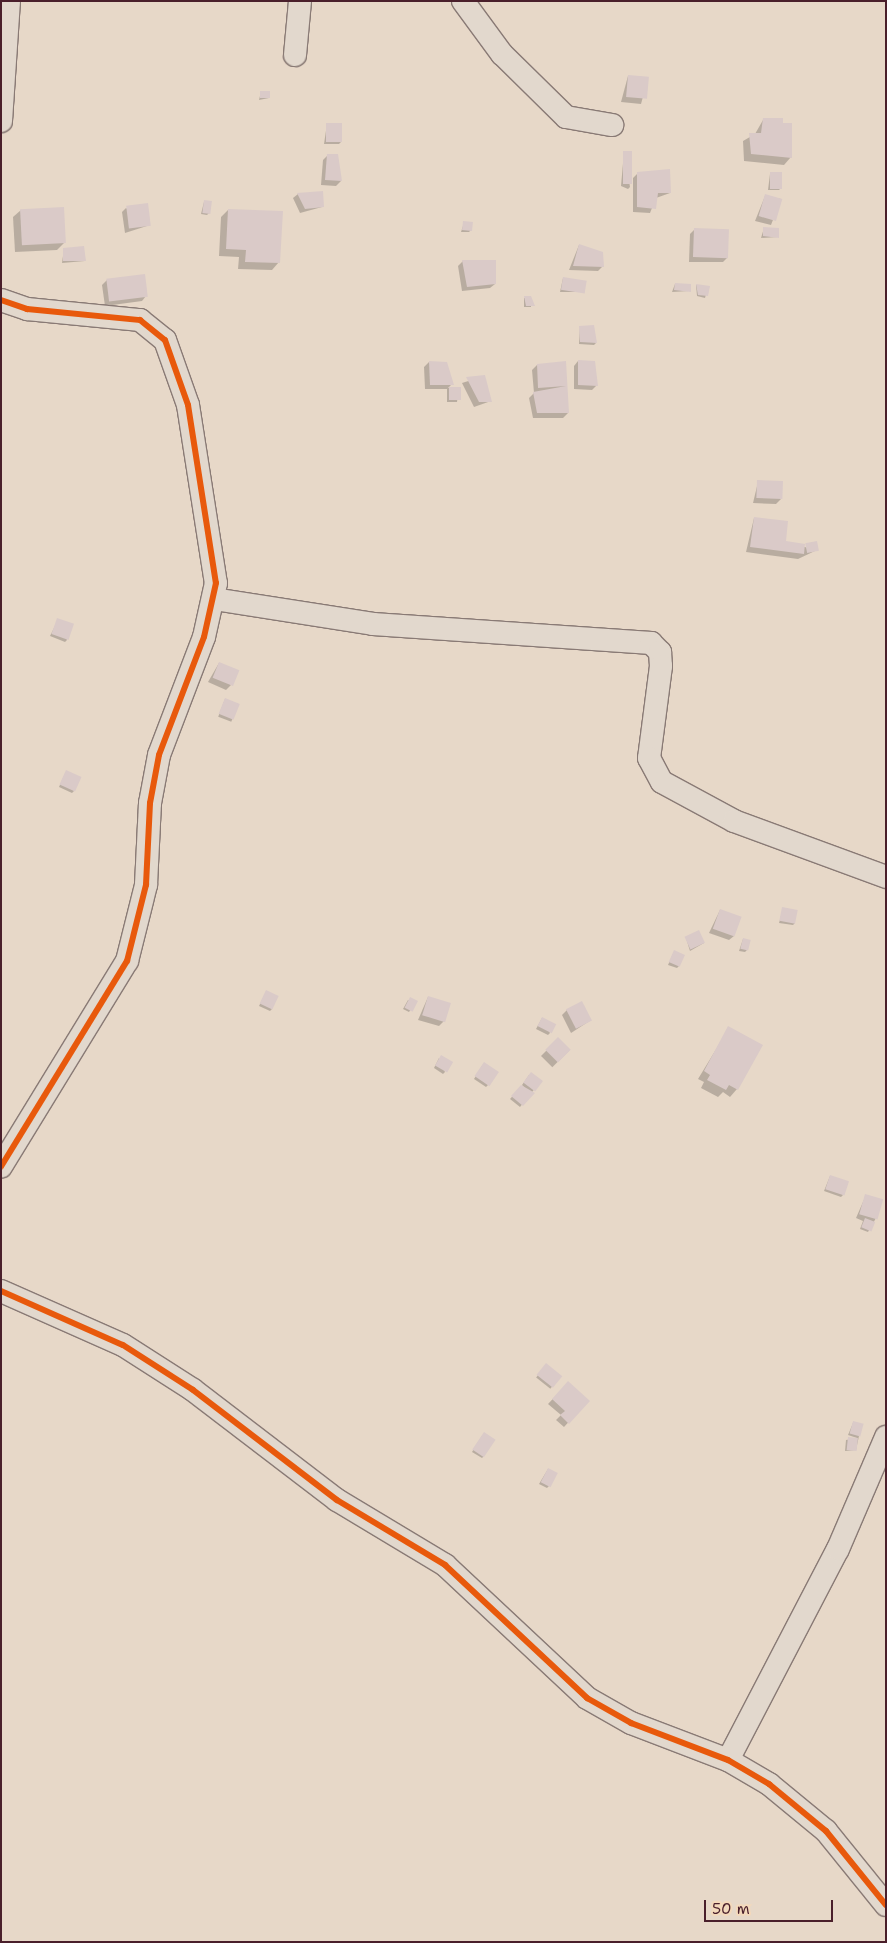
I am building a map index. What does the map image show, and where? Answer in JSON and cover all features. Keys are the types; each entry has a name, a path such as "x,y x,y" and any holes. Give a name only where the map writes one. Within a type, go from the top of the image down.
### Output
{"street":[{"path":"1,121 9,1"},
{"path":"295,55 300,1"},
{"path":"463,1 502,54 560,112 577,121 612,125"},
{"path":"1,300 27,309 140,320 171,348 202,474 215,558 214,599 204,637 159,755 150,803 142,912 127,961 1,1167"},
{"path":"214,599 379,625 651,643 660,652 661,666 649,758 662,782 734,821 886,877"},
{"path":"1,1291 123,1345 193,1390 337,1500 445,1565 587,1698 631,1723 728,1760 806,1812 886,1905"},
{"path":"728,1760 838,1549 886,1437"}],"building":[{"path":"628,75 649,77 647,99 626,97"},
{"path":"260,91 270,91 270,98 260,98"},
{"path":"763,118 783,118 783,123 792,123 792,158 751,154 749,133 761,133"},
{"path":"326,123 342,123 342,142 326,142"},
{"path":"623,151 632,151 632,184 623,184"},
{"path":"327,154 338,154 342,181 325,180"},
{"path":"670,169 671,193 658,193 656,209 637,207 637,172"},
{"path":"770,172 782,172 782,189 770,189"},
{"path":"323,191 324,207 305,209 297,193"},
{"path":"765,194 782,199 776,221 759,216"},
{"path":"204,200 212,201 210,214 202,213"},
{"path":"148,203 151,226 129,229 126,206"},
{"path":"64,207 66,243 22,245 20,209"},
{"path":"228,209 283,211 280,263 245,262 246,250 226,249"},
{"path":"463,221 473,222 472,231 462,230"},
{"path":"763,227 779,228 779,238 763,236"},
{"path":"694,228 729,229 728,258 693,257"},
{"path":"579,244 603,252 604,267 573,266"},
{"path":"84,246 86,261 63,261 63,248"},
{"path":"462,260 496,260 496,284 467,287"},
{"path":"145,274 148,297 109,302 106,279"},
{"path":"563,277 587,281 585,294 561,290"},
{"path":"675,283 691,284 691,292 674,290"},
{"path":"696,284 710,286 708,296 698,295"},
{"path":"524,296 531,296 535,306 526,306"},
{"path":"594,325 597,343 580,342 579,326"},
{"path":"578,360 595,361 598,386 578,385"},
{"path":"429,361 447,362 454,385 430,385"},
{"path":"566,361 569,413 537,413 533,392 566,386 538,388 537,364"},
{"path":"485,375 492,402 479,402 466,377"},
{"path":"449,387 461,387 461,400 449,400"},
{"path":"757,480 783,481 782,499 756,498"},
{"path":"754,517 788,521 786,541 805,544 804,554 750,547"},
{"path":"817,541 819,551 807,553 805,543"},
{"path":"57,618 74,624 68,640 51,634"},
{"path":"219,662 239,670 233,686 213,678"},
{"path":"225,698 240,704 233,720 219,714"},
{"path":"66,770 82,777 75,792 59,785"},
{"path":"782,907 798,910 795,924 779,921"},
{"path":"720,909 742,917 734,937 713,929"},
{"path":"699,930 705,943 690,949 684,937"},
{"path":"743,938 751,940 748,951 740,949"},
{"path":"674,950 685,955 680,967 669,962"},
{"path":"266,990 279,996 272,1010 260,1004"},
{"path":"428,996 451,1003 445,1022 422,1015"},
{"path":"410,997 418,1001 413,1012 405,1008"},
{"path":"582,1001 592,1021 576,1029 566,1009"},
{"path":"542,1017 556,1024 552,1033 537,1026"},
{"path":"728,1026 763,1045 738,1090 729,1085 726,1090 707,1080 710,1075 704,1071"},
{"path":"558,1037 571,1050 558,1062 545,1050"},
{"path":"441,1055 453,1062 447,1072 435,1065"},
{"path":"484,1062 499,1072 489,1086 474,1076"},
{"path":"531,1072 543,1081 535,1091 523,1082"},
{"path":"521,1085 535,1093 523,1106 511,1096"},
{"path":"830,1175 849,1181 844,1195 825,1189"},
{"path":"865,1194 883,1199 877,1219 859,1214"},
{"path":"865,1218 875,1222 871,1231 861,1227"},
{"path":"546,1363 562,1376 553,1388 537,1375"},
{"path":"568,1381 590,1401 569,1424 560,1415 565,1411 552,1399"},
{"path":"853,1421 864,1424 860,1436 850,1434"},
{"path":"484,1432 496,1440 484,1457 472,1449"},
{"path":"848,1437 858,1438 857,1451 847,1450"},
{"path":"548,1468 558,1473 551,1487 541,1482"}],"cycle path":[{"path":"1,300 27,309 140,320 165,340 188,405 216,583 204,637 159,755 150,803 146,885 127,961 1,1167"},
{"path":"1,1291 123,1345 193,1390 337,1500 445,1565 587,1698 631,1723 728,1760 769,1784 826,1831 886,1905"}]}
